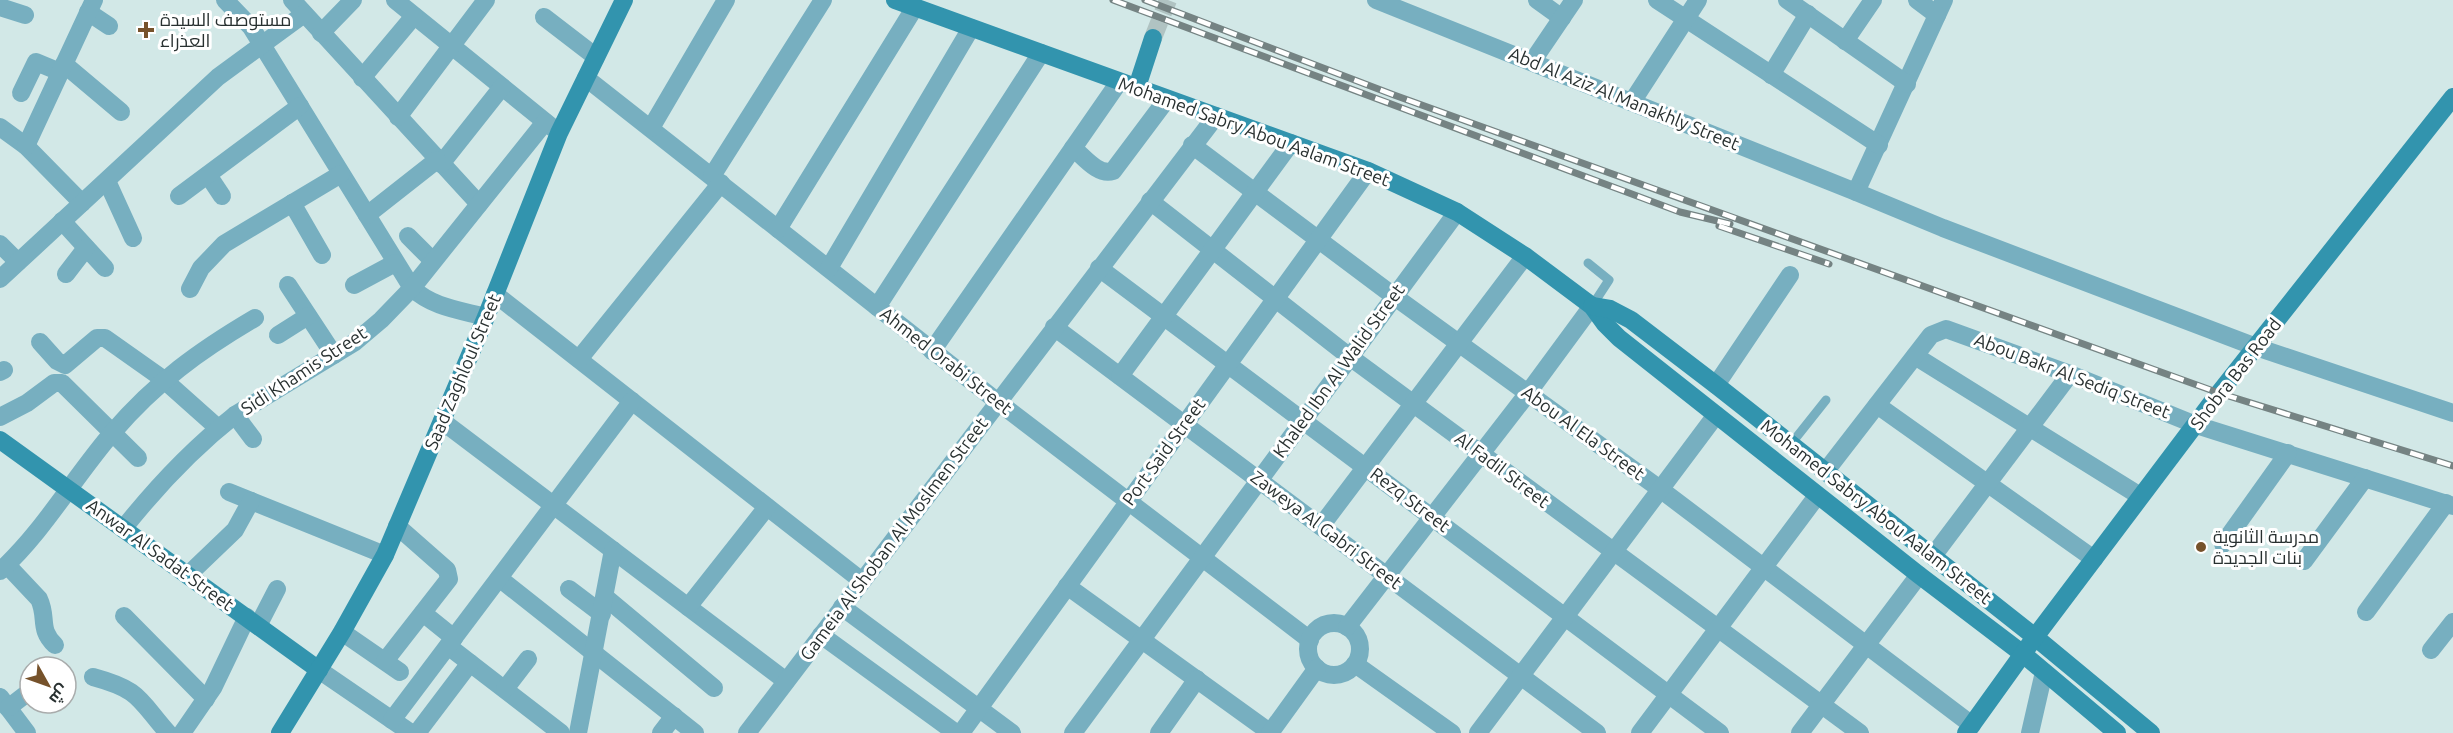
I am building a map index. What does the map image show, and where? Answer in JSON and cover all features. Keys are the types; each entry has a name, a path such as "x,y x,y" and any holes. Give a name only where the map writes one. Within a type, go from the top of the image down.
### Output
{"street":[{"path":"225,0 251,27 412,288 422,298 433,303 486,317"},
{"path":"292,0 479,204"},
{"path":"321,33 353,0"},
{"path":"395,0 552,127"},
{"path":"398,117 453,47 486,0"},
{"name":"Saad Zaghloul Street","path":"280,733 342,632 385,555 495,294 552,127 586,78 624,0"},
{"path":"579,359 716,180 823,0"},
{"name":"Mohamed Sabry Abou Aalam Street","path":"895,0 1368,171 1457,212 1525,256 1592,306 1619,338 1817,496 2023,654 2117,733"},
{"name":"Abd Al Aziz Al Manakhly Street","path":"1376,0 1415,7 1532,62 1632,102 1860,184 1943,228 2256,347 2453,413"},
{"path":"1537,0 1562,18"},
{"path":"1532,62 1574,0"},
{"path":"1657,0 1879,145"},
{"path":"1632,102 1698,0"},
{"path":"1787,0 1907,84"},
{"path":"1845,41 1873,0"},
{"path":"1860,184 1941,8 1917,0"},
{"path":"651,128 723,1"},
{"path":"0,6 26,15"},
{"path":"26,146 91,6 109,26"},
{"path":"778,229 915,7"},
{"path":"0,279 218,77 304,14"},
{"path":"1771,75 1808,14"},
{"path":"362,78 414,16"},
{"path":"544,17 596,57"},
{"path":"829,268 971,28"},
{"path":"1137,87 1153,38"},
{"path":"877,307 1041,53"},
{"path":"21,93 36,62 62,68 121,112"},
{"name":"Ahmed Orabi Street","path":"586,78 932,351 1310,640"},
{"path":"932,351 1119,82"},
{"path":"367,215 439,162 502,87"},
{"name":"Shobra Bas Road","path":"1969,729 2140,496 2453,97"},
{"path":"1073,148 1101,171 1107,173 1113,171 1167,99"},
{"path":"179,196 300,106"},
{"name":"Gameia Al Shoban Al Moslmen Street","path":"747,733 1216,116"},
{"name":"Sidi Khamis Street","path":"123,529 155,489 186,456 218,428 235,415 355,342 381,320 412,288 479,204 552,127"},
{"path":"3,135 26,146 82,202"},
{"path":"1120,376 1291,143"},
{"name":"Abou Al Ela Street","path":"1192,145 1764,567 1866,645 1969,729"},
{"name":"Port Said Street","path":"958,733 979,708 1368,171"},
{"path":"190,290 201,268 215,251 341,174"},
{"path":"207,175 222,196"},
{"path":"106,181 133,238"},
{"name":"Al Fadil Street","path":"1150,201 1350,357 1860,733"},
{"path":"292,203 322,255"},
{"name":"Khaled Ibn Al Walid Street","path":"1073,733 1457,212"},
{"path":"62,221 105,268"},
{"path":"408,236 433,261"},
{"path":"0,244 18,262"},
{"path":"66,274 86,248"},
{"path":"1321,526 1525,256"},
{"path":"354,285 395,263"},
{"name":"Rezq Street","path":"1099,268 1720,733"},
{"path":"1716,385 1790,275"},
{"path":"288,285 334,355"},
{"path":"495,294 862,581"},
{"path":"1347,627 1528,393 1592,306"},
{"name":"Mohamed Sabry Abou Aalam Street","path":"1592,306 1610,309 1631,320 2035,637 2151,733"},
{"path":"278,335 308,316"},
{"path":"56,645 43,627 42,606 39,599 3,568 28,541 112,432 163,379 255,318"},
{"name":"Zaweya Al Gabri Street","path":"1054,327 1597,733"},
{"name":"Abou Bakr Al Sediq Street","path":"1915,356 1931,335 1940,329 1951,330 2070,374 2196,425 2449,505"},
{"path":"40,342 57,362 65,365 96,339 105,338 163,379 218,428"},
{"path":"1825,472 1915,356 2140,496"},
{"path":"1933,556 2070,374"},
{"path":"0,417 58,382 65,386 138,458"},
{"path":"392,720 632,401"},
{"path":"1877,405 2094,559"},
{"path":"235,415 254,439"},
{"path":"1478,733 1716,415"},
{"path":"442,421 786,681"},
{"name":"Anwar Al Sadat Street","path":"0,440 319,670"},
{"path":"1776,463 1791,444"},
{"path":"2223,544 2288,453"},
{"path":"2304,561 2365,478"},
{"path":"229,492 385,555"},
{"path":"1641,733 1817,496"},
{"path":"188,575 235,530 251,501"},
{"path":"2366,612 2449,505"},
{"path":"688,607 766,507"},
{"path":"385,661 447,582 448,573 398,526"},
{"path":"578,733 613,550"},
{"path":"1800,733 1919,575"},
{"path":"499,578 695,733"},
{"path":"1067,586 1271,733 1317,669"},
{"path":"182,733 206,699 252,621 277,589"},
{"path":"569,589 604,605 714,688"},
{"path":"842,607 1012,733"},
{"path":"423,613 470,663 561,733"},
{"path":"124,616 206,699"},
{"path":"2431,650 2453,622"},
{"path":"1340,624 1347,627 1358,639 1359,657 1355,664 1341,674 1324,673 1317,669 1309,655 1310,640 1319,628 1326,625 1340,624"},
{"path":"342,632 400,672"},
{"path":"821,635 958,733"},
{"path":"505,689 528,659"},
{"path":"417,733 470,663"},
{"path":"1355,664 1452,733"},
{"path":"319,670 411,733"},
{"path":"2030,733 2044,672"},
{"path":"93,677 130,690 147,706 168,733"},
{"path":"1159,733 1197,679"},
{"path":"18,697 4,703 27,733"},
{"path":"661,733 674,716"}],"lane":[{"path":"1588,263 1610,280 1592,306"},
{"path":"1791,444 1826,400"}],"tunnel":[{"path":"1153,38 1168,0"}],"railway":[{"path":"1113,0 1680,212 1730,224"},
{"path":"1145,0 1394,95 2219,393 2453,466"},
{"path":"1719,226 1829,264"}],"place":[{"name":"مستوصف السيدة العذراء","path":"146,30"},
{"name":"مدرسة الثانوية بنات الجديدة","path":"2201,547"}]}
